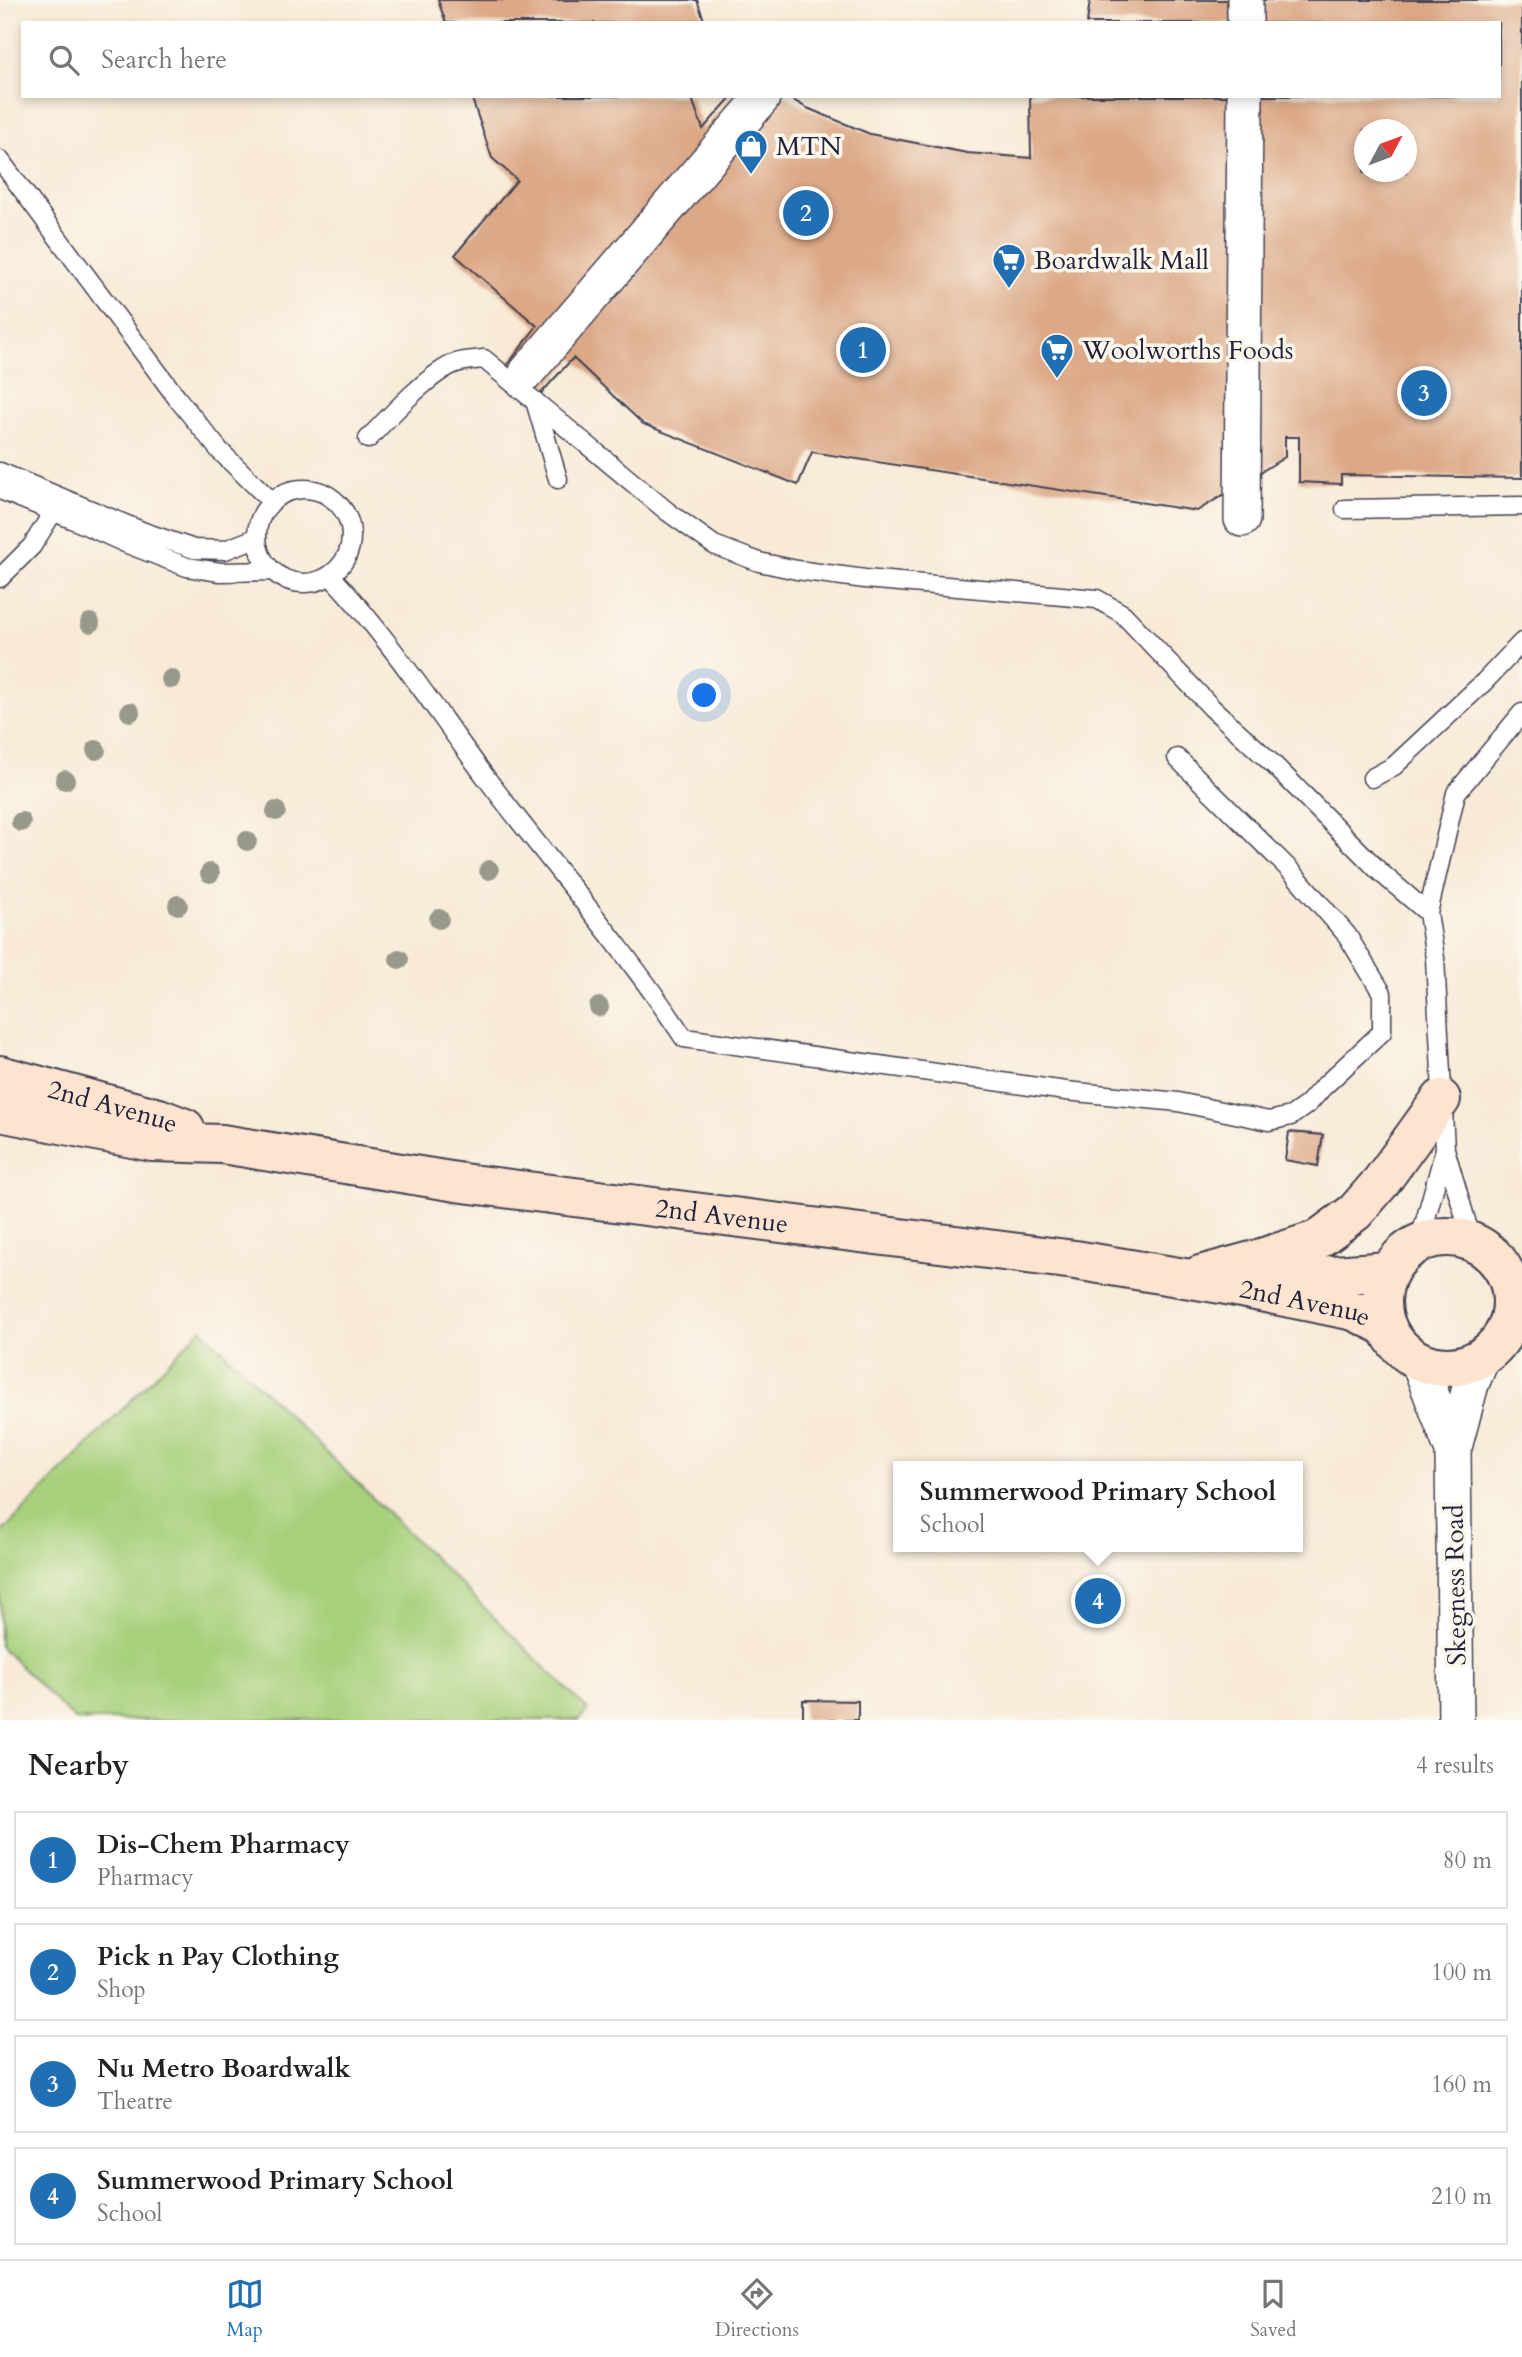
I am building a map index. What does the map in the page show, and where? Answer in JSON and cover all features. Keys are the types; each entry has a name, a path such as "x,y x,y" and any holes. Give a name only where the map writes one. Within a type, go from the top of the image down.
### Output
{"street":[{"path":"1245,0 1245,21"},
{"path":"531,386 762,98"},
{"path":"1242,519 1245,98"},
{"name":"2nd Avenue","path":"0,1075 159,1118 222,1144"},
{"path":"1204,1281 1255,1260 1317,1240 1355,1212 1381,1182 1441,1099"},
{"name":"2nd Avenue","path":"0,1112 152,1142 222,1144 463,1183 1076,1260 1204,1281 1354,1311 1387,1327"},
{"path":"1472,1241 1488,1251 1502,1266 1510,1283 1516,1320 1494,1349 1482,1358 1461,1366 1438,1367 1418,1360 1400,1346 1387,1327 1382,1299 1389,1271 1407,1250 1419,1243 1445,1237 1472,1241 1522,1251"},
{"name":"2nd Avenue","path":"1204,1281 1389,1271"},
{"name":"Skegness Road","path":"1457,1720 1453,1451 1471,1384 1482,1358"},
{"name":"Skegness Road","path":"1418,1360 1453,1451"}],"lane":[{"path":"0,160 185,408 220,451 271,501"},
{"path":"368,439 407,399 456,363 484,359 531,386 668,512 714,545 759,562 797,570 865,579 1097,599 1123,614 1212,708 1275,766 1380,872 1428,913"},
{"path":"531,386 558,479"},
{"path":"0,472 125,543 187,567 220,572 271,571"},
{"path":"295,489 309,489 322,492 342,508 349,519 351,544 340,567 331,576 307,584 282,578 271,571 258,550 256,538 258,524 271,501 295,489"},
{"path":"0,490 57,505 194,549 225,550 256,538"},
{"path":"4,569 32,546 57,505"},
{"path":"1345,509 1522,506"},
{"path":"331,576 350,596 439,711 486,777 650,989 684,1038 1066,1091 1178,1102 1269,1121 1291,1116 1308,1104 1382,1032 1382,993 1347,935 1293,873 1177,758"},
{"path":"1372,778 1394,766 1484,682 1522,642"},
{"path":"1472,1241 1445,1149 1435,958 1428,913 1456,793 1522,713"},
{"path":"1419,1243 1445,1149"}],"green space":[{"path":"201,1329 588,1710 579,1720 75,1720 0,1646 0,1534"}],"building":[{"path":"438,0 697,0 704,21 445,21"},
{"name":"Boardwalk Mall","path":"1090,0 1522,0 1522,478 1341,475 1341,484 1299,482 1299,437 1285,437 1285,457 1197,511 812,452 798,485 643,424 573,358 535,400 502,372 537,326 455,255 517,180 492,158 472,98 692,98 703,129 730,98 790,98 870,134 967,153 1031,158 1030,98 1501,98 1501,21 1087,21"},
{"path":"1289,1132 1323,1135 1318,1166 1285,1160"},
{"path":"803,1700 858,1701 858,1720 803,1720"}],"place":[{"name":"MTN","path":"751,176"},
{"name":"Pick n Pay Clothing","path":"806,213"},
{"name":"Boardwalk Mall","path":"1009,290"},
{"name":"Dis-Chem Pharmacy","path":"863,350"},
{"name":"Woolworths Foods","path":"1057,380"},
{"name":"Nu Metro Boardwalk","path":"1424,393"},
{"name":"Summerwood Primary School","path":"1098,1601"}]}
